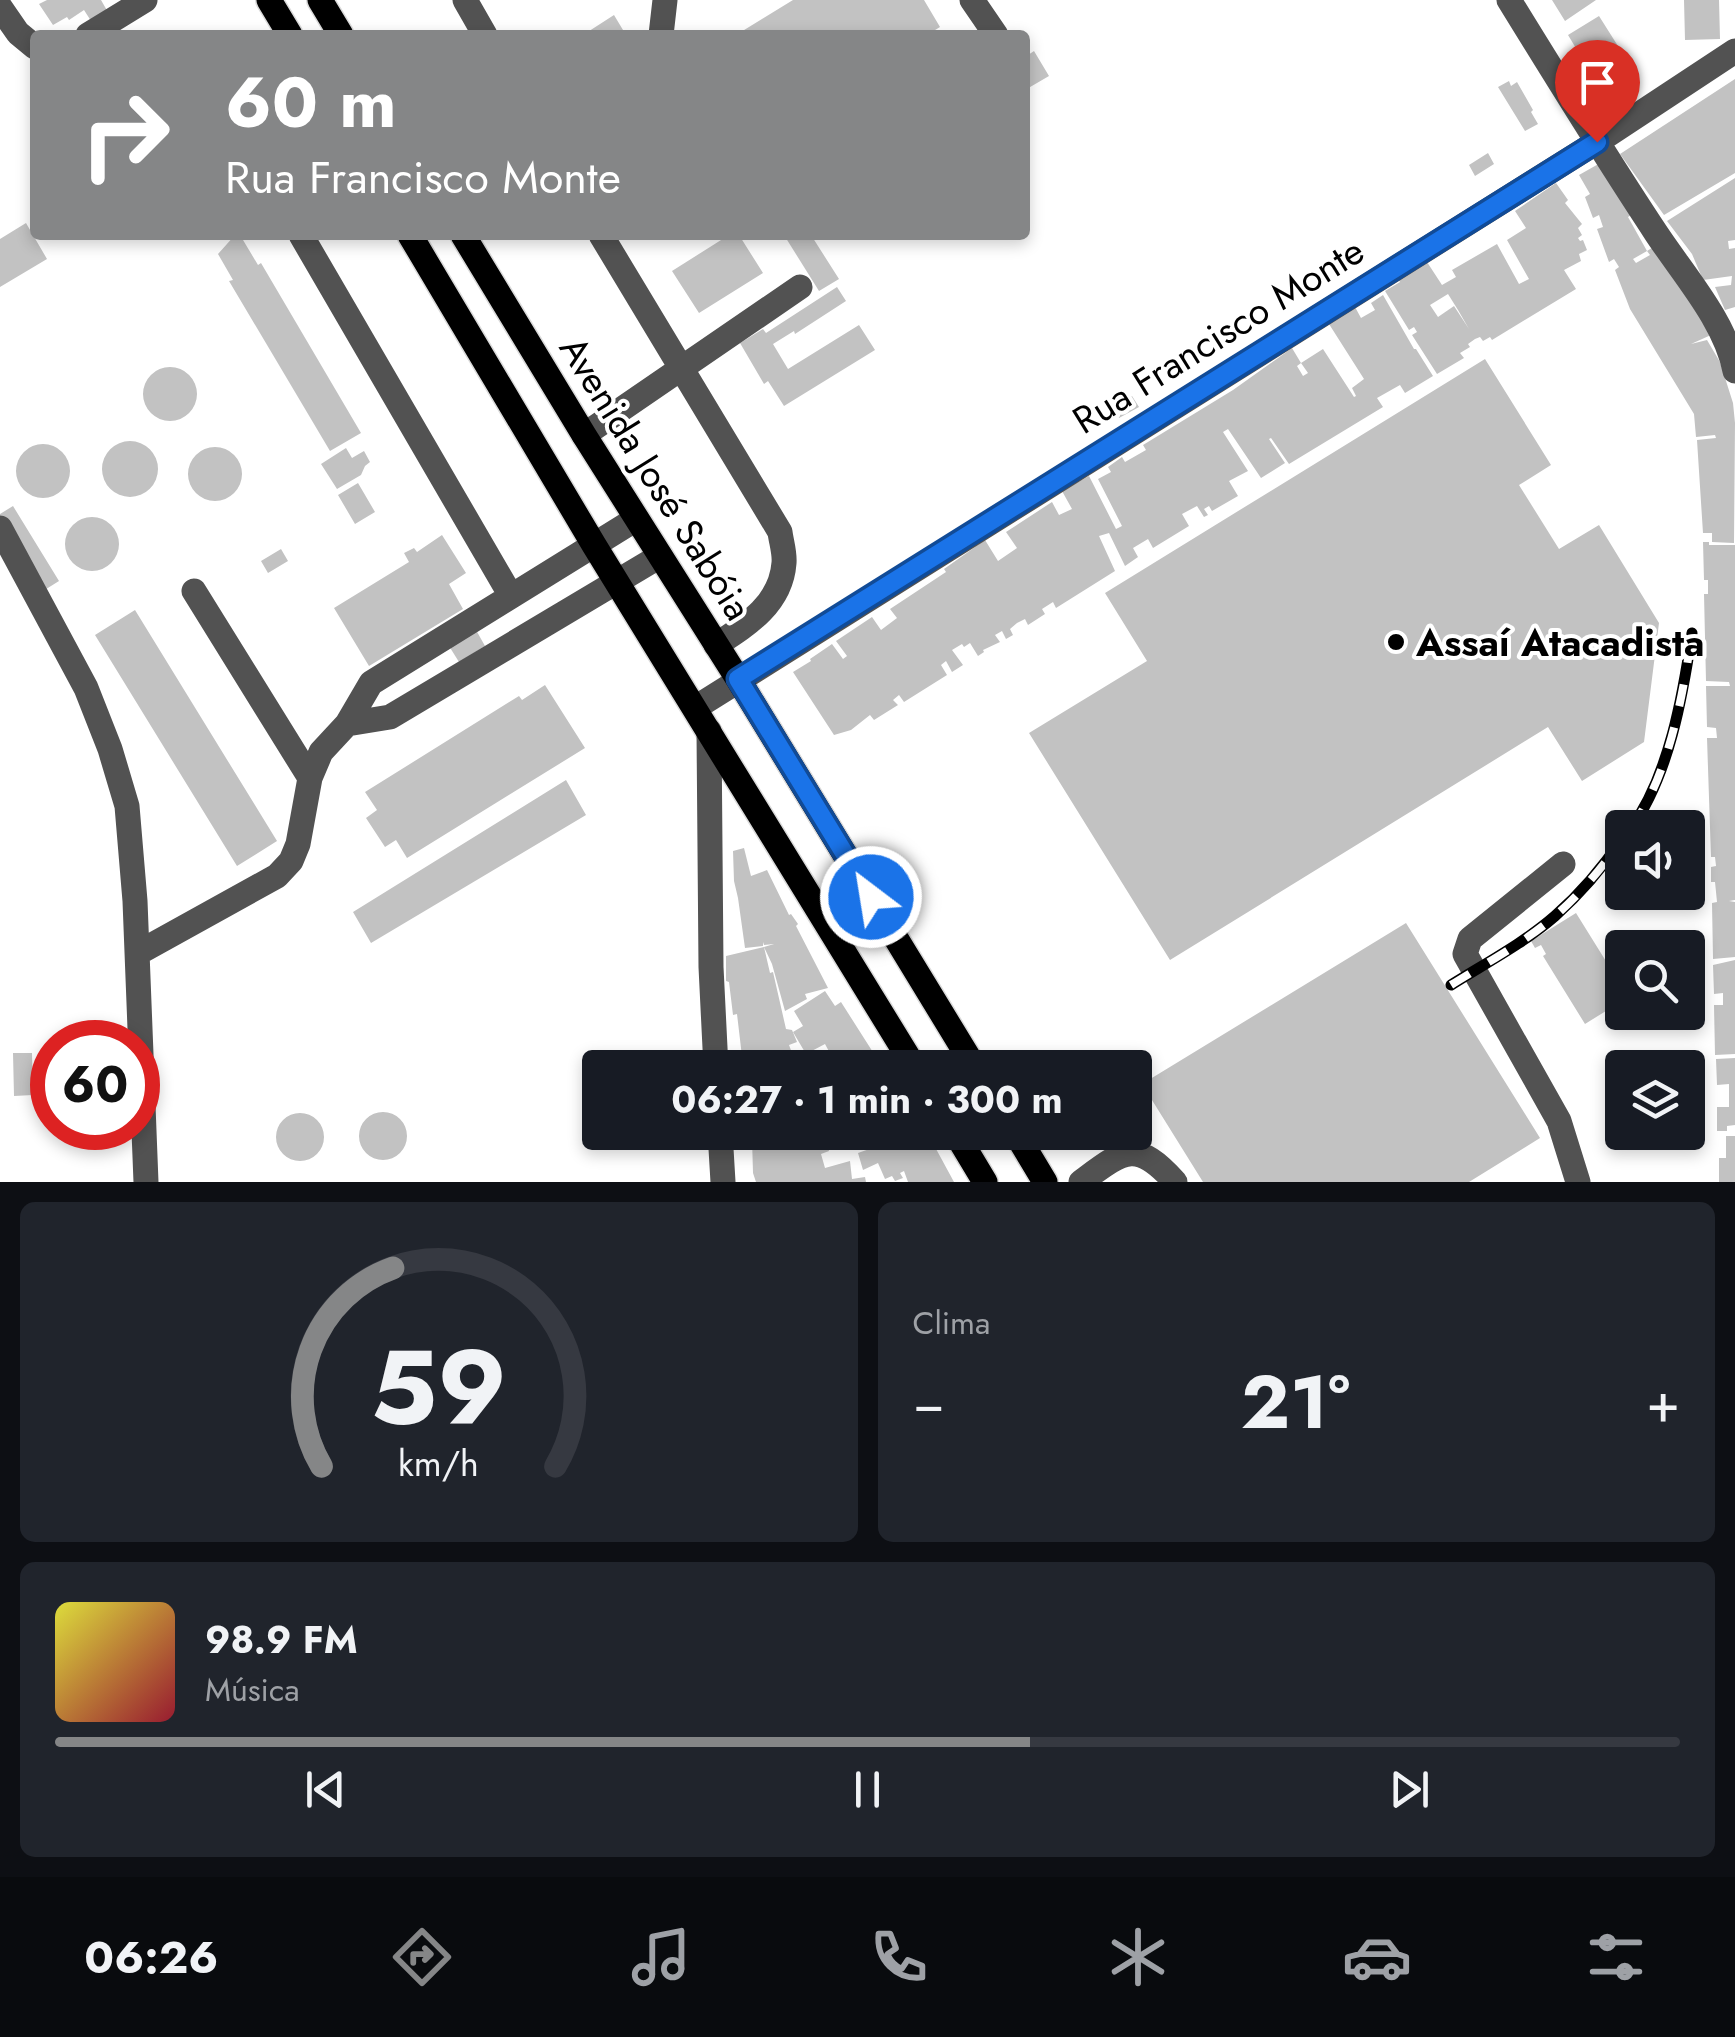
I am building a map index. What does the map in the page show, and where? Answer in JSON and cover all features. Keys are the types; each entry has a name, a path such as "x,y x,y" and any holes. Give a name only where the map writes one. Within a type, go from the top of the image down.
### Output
{"main road":[{"path":"270,0 287,30"},
{"path":"320,0 338,30"},
{"path":"413,240 594,545 904,1050"},
{"name":"Avenida José Sabóia","path":"466,240 964,1050"},
{"path":"965,1150 985,1182"},
{"path":"1026,1150 1045,1182"}],"street":[{"path":"96,30 145,0"},
{"path":"464,0 482,30"},
{"path":"662,30 665,0"},
{"path":"972,0 993,30"},
{"path":"1509,0 1706,306 1735,371"},
{"path":"0,7 30,43"},
{"name":"Rua Francisco Monte","path":"695,708 1597,142 1735,51"},
{"path":"304,240 511,596"},
{"path":"603,240 780,532 784,561 780,584 768,605 746,626 716,645"},
{"path":"584,435 800,287"},
{"path":"138,954 277,876 291,860 320,752 347,724 370,683 636,519"},
{"path":"0,528 73,663 110,749 127,806 138,954 146,1182"},
{"path":"347,724 390,717 660,556"},
{"path":"194,591 310,778"},
{"path":"709,731 710,967 715,1050"},
{"path":"1563,864 1470,939 1465,954 1560,1121 1578,1182"},
{"path":"721,1150 723,1182"},
{"path":"1081,1182 1119,1156 1136,1152 1156,1160 1175,1182"}],"building":[{"path":"47,0 101,0 118,30 97,30 84,10 53,25 39,4"},
{"path":"793,0 924,0 940,27 935,30 744,30"},
{"path":"1552,0 1596,0 1565,21"},
{"path":"1684,0 1719,0 1720,39 1685,40"},
{"path":"614,15 623,30 591,30"},
{"path":"1599,16 1635,73 1603,93 1568,35"},
{"path":"1034,51 1049,76 1030,87 1030,54"},
{"path":"1735,79 1735,173 1664,215 1620,154"},
{"path":"1509,81 1511,86 1517,82 1538,124 1525,131 1498,87"},
{"path":"1488,153 1494,164 1475,176 1469,165"},
{"path":"1602,162 1633,214 1628,217 1647,251 1655,246 1711,335 1691,344 1707,340 1720,362 1733,403 1734,543 1712,542 1712,533 1703,533 1697,440 1716,438 1715,435 1696,437 1694,414 1630,309 1615,270 1619,267 1614,259 1609,262 1597,229 1603,227 1599,215 1593,218 1585,197 1590,194 1579,175","holes":["1647,251 1650,255 1636,263 1633,259"]},
{"path":"1735,178 1735,240 1728,241 1729,249 1735,248 1735,307 1725,310 1715,287 1731,285 1732,276 1703,280 1692,254 1667,221"},
{"path":"1556,183 1568,200 1565,203 1582,224 1578,228 1582,235 1578,238 1587,250 1579,254 1581,261 1564,270 1576,289 1492,340 1475,339 1460,353 1464,358 1437,374 1412,335 1417,332 1414,327 1409,330 1385,291 1400,282 1397,277 1427,262 1442,285 1456,277 1452,270 1497,244 1519,284 1529,279 1507,240 1526,228 1515,211","holes":["1448,294 1469,329 1454,306 1438,317 1430,305"]},
{"path":"26,223 30,240 36,240 47,259 0,287 0,239"},
{"path":"231,240 243,240 258,265 261,263 361,433 330,451 229,281 233,280 218,254"},
{"path":"721,240 742,240 763,273 699,313 672,271"},
{"path":"787,240 814,240 839,279 819,291"},
{"path":"837,287 846,301 773,344 788,369 859,325 875,350 784,406 768,381 764,384 740,343 763,329 766,333"},
{"path":"1383,295 1433,376 1405,393 1400,385 1377,398 1383,407 1289,464 1269,439 1285,463 1261,478 1228,429 1223,432 1248,471 1229,481 1238,496 1212,511 1209,506 1204,509 1208,515 1204,517 1197,506 1182,514 1189,526 1153,548 1148,539 1133,548 1138,557 1125,566 1109,533 1099,536 1115,571 1056,608 1053,602 1042,609 1045,614 1028,625 1025,619 1017,623 1010,629 1013,635 1006,639 1002,631 995,635 1000,642 978,656 970,643 964,647 962,644 952,650 963,665 952,672 946,661 941,665 947,675 904,702 899,695 893,700 898,705 874,720 870,715 851,730 834,735 793,672 832,644 843,659 847,656 836,641 872,617 881,630 897,618 890,609 985,540 998,561 1017,548 1006,532 1052,502 1059,515 1072,509 1062,491 1089,476 1116,529 1122,526 1098,479 1111,472 1108,467 1122,457 1125,462 1146,450 1143,445 1233,390 1292,348 1301,363 1323,349 1356,396 1352,388 1364,379 1329,324 1355,307 1361,318 1375,310 1371,303","holes":["1301,363 1308,373 1303,376 1297,366"]},
{"name":"Assaí Atacadista","path":"1485,359 1551,465 1519,485 1559,549 1599,525 1659,623 1644,742 1582,781 1548,727 1170,960 1029,733 1147,661 1105,593"},
{"path":"170,367 189,375 197,394 189,413 170,421 151,413 143,394 151,375"},
{"path":"1132,396 1139,407 1119,418 1113,406"},
{"path":"130,441 149,450 158,469 149,488 130,497 111,488 102,469 111,450"},
{"path":"43,444 62,452 70,471 62,490 43,498 24,490 16,471 24,452"},
{"path":"215,447 234,455 242,474 234,493 215,501 196,493 188,474 196,455"},
{"path":"346,448 352,458 364,451 370,462 361,475 337,489 321,464"},
{"path":"358,483 375,512 355,524 338,495"},
{"path":"13,506 59,581 43,591 0,520 0,514"},
{"path":"92,517 111,525 119,544 111,563 92,571 73,563 65,544 73,525"},
{"path":"442,535 466,573 449,584 463,609 369,666 334,608 409,562 404,553 414,548 417,552"},
{"path":"1703,542 1735,545 1735,900 1729,901 1735,902 1735,957 1713,959 1712,903 1717,902 1715,882 1711,882 1711,867 1716,866 1715,857 1711,857 1707,738 1717,738 1716,728 1707,727 1706,686 1730,686 1729,682 1706,681 1704,594 1708,594 1708,580 1704,580"},
{"path":"281,549 288,561 268,573 261,561"},
{"path":"135,610 277,841 237,866 95,635"},
{"path":"476,630 485,646 459,662 449,646"},
{"path":"545,685 585,748 407,858 396,840 385,847 366,818 377,810 365,792 519,696 522,700"},
{"path":"566,780 586,815 371,943 353,912"},
{"path":"744,848 751,876 767,870 828,988 805,994 807,999 785,1011 764,947 774,944 763,942 763,946 745,948 733,851"},
{"path":"1576,913 1605,960 1605,1012 1585,1024 1543,956 1546,954 1541,945 1535,948 1531,941"},
{"path":"1406,923 1540,1138 1469,1182 1203,1182 1152,1100 1152,1078"},
{"path":"764,947 786,1029 792,1030 797,1042 789,1045 791,1050 741,1050 737,1014 733,1015 726,981 726,956"},
{"path":"1735,960 1735,1054 1715,1055 1714,1005 1723,1005 1723,993 1714,994 1713,965"},
{"path":"825,991 835,1006 841,1002 872,1050 828,1050 825,1044 804,1050 793,1032 803,1026 794,1011"},
{"path":"13,1053 30,1053 30,1095 14,1096"},
{"path":"1735,1058 1735,1125 1727,1126 1727,1131 1717,1131 1717,1107 1729,1107 1729,1084 1717,1085 1716,1059"},
{"path":"383,1112 400,1119 407,1136 400,1153 383,1160 366,1153 359,1136 366,1119"},
{"path":"300,1113 317,1120 324,1137 317,1154 300,1161 283,1154 276,1137 283,1120"},
{"path":"1726,1136 1735,1136 1735,1182 1719,1182 1719,1158 1726,1158"},
{"path":"752,1150 829,1150 821,1154 825,1168 850,1161 852,1179 865,1177 866,1182 756,1182"},
{"path":"937,1150 954,1182 908,1182 904,1171 900,1173 903,1178 885,1179 878,1163 863,1170 858,1153"}],"railway":[{"path":"1642,810 1665,760 1692,633"},
{"path":"1451,985 1555,916 1605,861"}],"place":[{"name":"Assaí Atacadista","path":"1396,642"}],"route":[{"path":"871,897 738,679 1597,142"}]}
